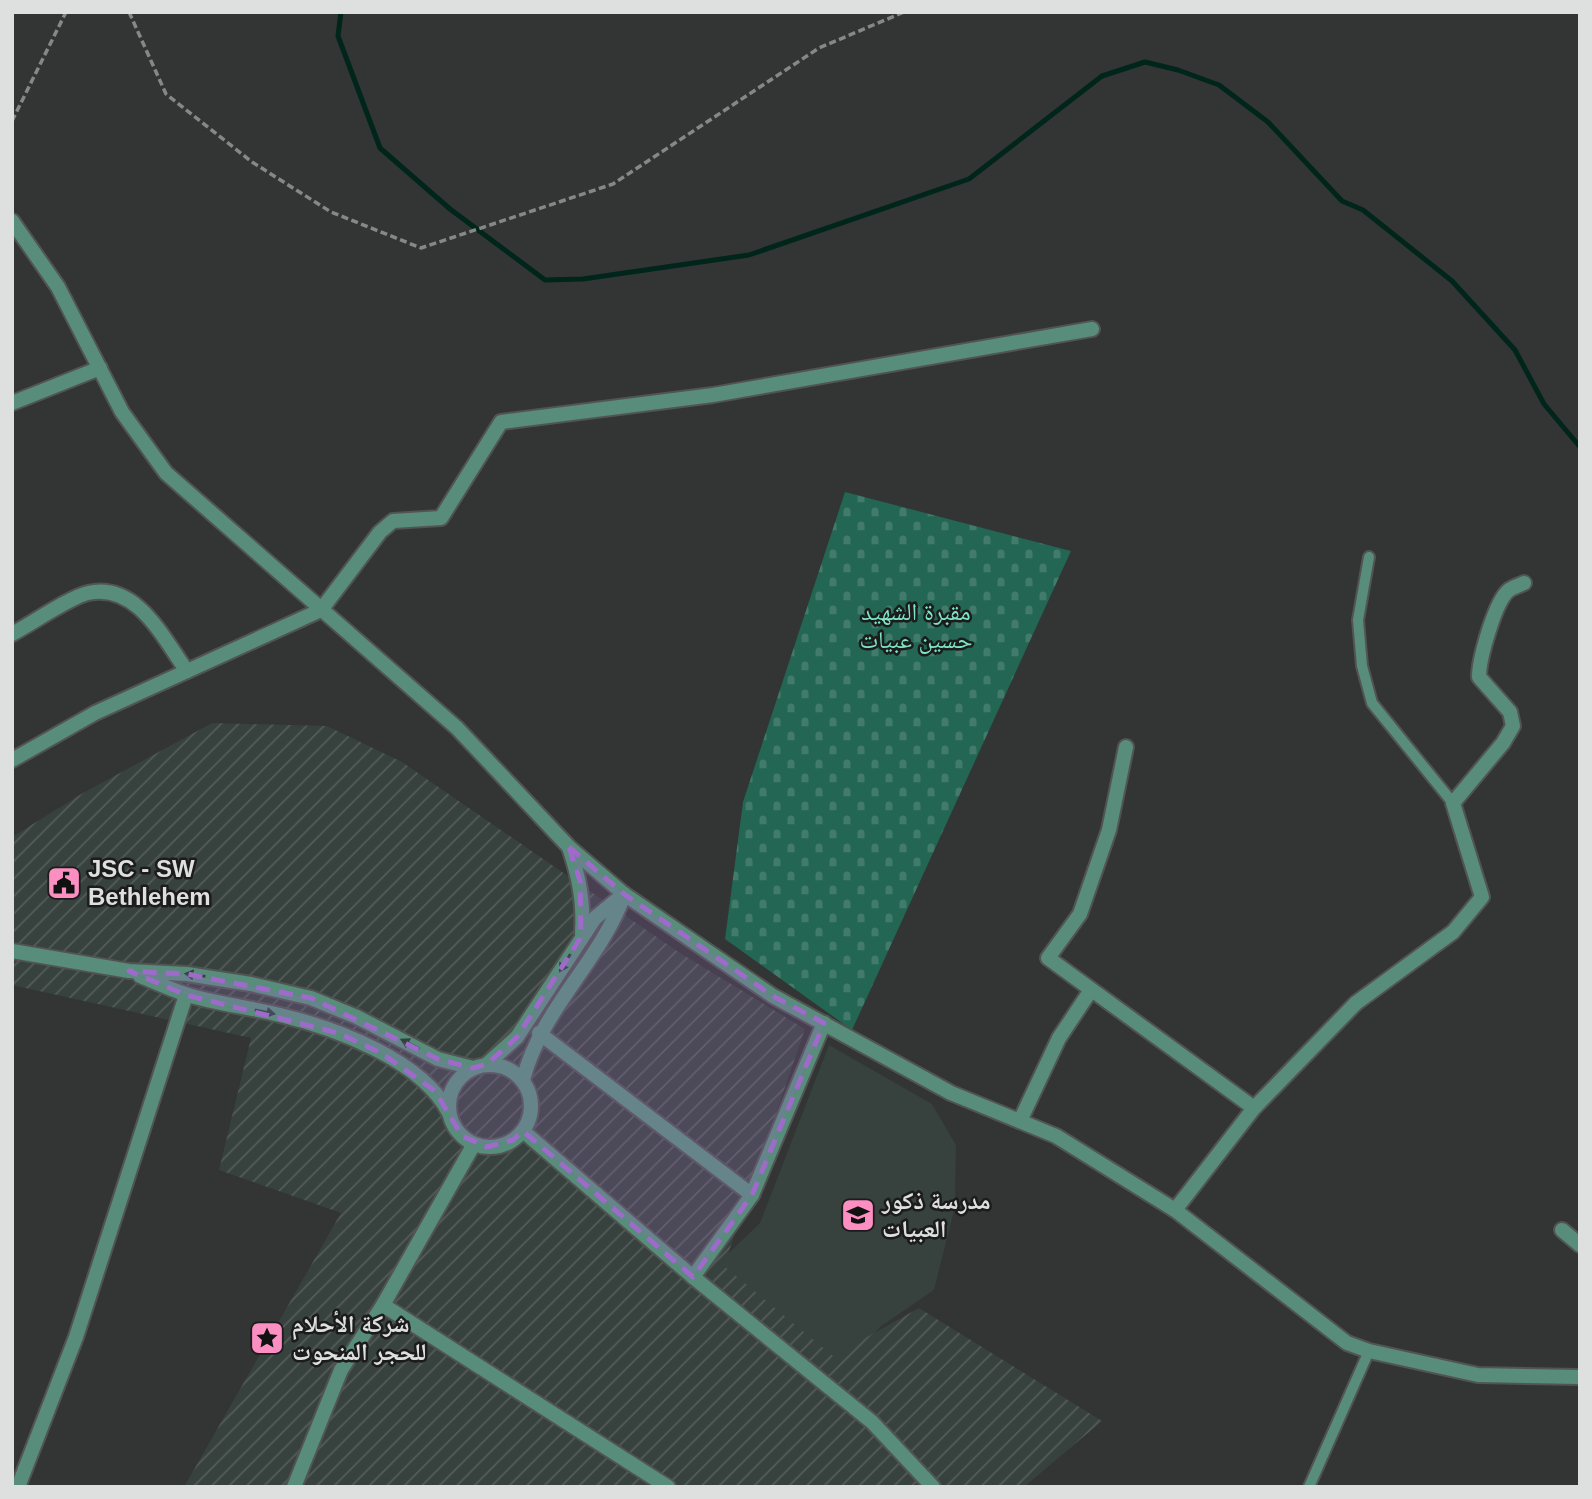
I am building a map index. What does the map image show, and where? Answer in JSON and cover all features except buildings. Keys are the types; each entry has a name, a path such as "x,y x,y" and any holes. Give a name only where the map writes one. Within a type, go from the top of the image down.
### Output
{"street":[{"path":"12,221 58,287 122,412 166,473 457,728 569,847 624,894 773,996 951,1093 1056,1136 1175,1210 1347,1343 1369,1351 1478,1375 1580,1377"},
{"path":"12,760 95,713 321,610 380,532 393,520 441,518 501,422 713,395 1092,329"},
{"path":"12,403 100,368"},
{"path":"1175,1210 1254,1108 1356,1003 1453,932 1482,897 1452,803 1503,743 1513,726 1510,712 1479,677 1479,664 1488,627 1507,591 1524,583"},
{"path":"12,634 87,593 117,592 147,614 187,671"},
{"path":"1126,747 1109,830 1080,914 1048,958 1254,1108"},
{"path":"569,847 580,881 584,909 581,937"},
{"path":"449,1112 453,1086 517,1037 595,918 624,894"},
{"path":"129,971 186,995 283,1016 338,1033 381,1053 435,1091 449,1112 454,1126 474,1144 501,1146 523,1131 531,1105 523,1080 539,1033 614,923 624,894"},
{"path":"12,950 129,971 187,974 251,984 311,998 357,1017 438,1059 480,1066 500,1065 523,1080"},
{"path":"1020,1121 1059,1038 1091,990"},
{"path":"18,1487 76,1337 186,995"},
{"path":"693,1277 752,1195 824,1023"},
{"path":"539,1033 752,1195"},
{"path":"523,1131 693,1277 872,1422 933,1487"},
{"path":"293,1487 341,1370 383,1305 474,1144"},
{"path":"1562,1230 1580,1245"},
{"path":"383,1305 668,1487"}],"lane":[{"path":"1369,557 1358,620 1362,666 1372,703 1452,803"},
{"path":"1309,1487 1369,1351"}],"path":[{"path":"12,121 66,12"},
{"path":"130,12 166,94 251,162 331,212 421,248 613,184 819,48 904,12"}],"highlighted area":[{"path":"569,847 624,894 773,996 824,1023 752,1195 693,1277 523,1131 513,1140 487,1147 462,1136 435,1091 381,1053 338,1033 186,995 129,971 187,974 311,998 438,1059 473,1068 487,1064 517,1037 581,937 580,881"}],"shaded area":[{"path":"212,723 327,726 402,762 677,951 805,1029 724,1266 833,1356 919,1308 1102,1421 1024,1487 184,1487 341,1213 219,1170 251,1038 12,985 12,837 83,793"},
{"name":"مدرسة ذكور العبيات","path":"829,1045 932,1104 956,1145 955,1207 934,1290 880,1327 838,1375 714,1267 760,1223"}],"green space":[{"name":"مقبرة الشهيد حسين عبيات","path":"845,492 1071,551 852,1030 725,939 743,802"}],"waterway":[{"path":"341,12 338,36 380,148 450,209 545,280 583,279 749,255 969,179 1102,76 1145,62 1178,70 1219,85 1268,122 1342,201 1363,210 1452,281 1515,350 1544,404 1580,447"}],"place":[{"name":"JSC - SW Bethlehem","path":"64,883"},
{"name":"مدرسة ذكور العبيات","path":"858,1215"},
{"name":"شركة الأحلام للحجر المنحوت","path":"267,1338"}]}
